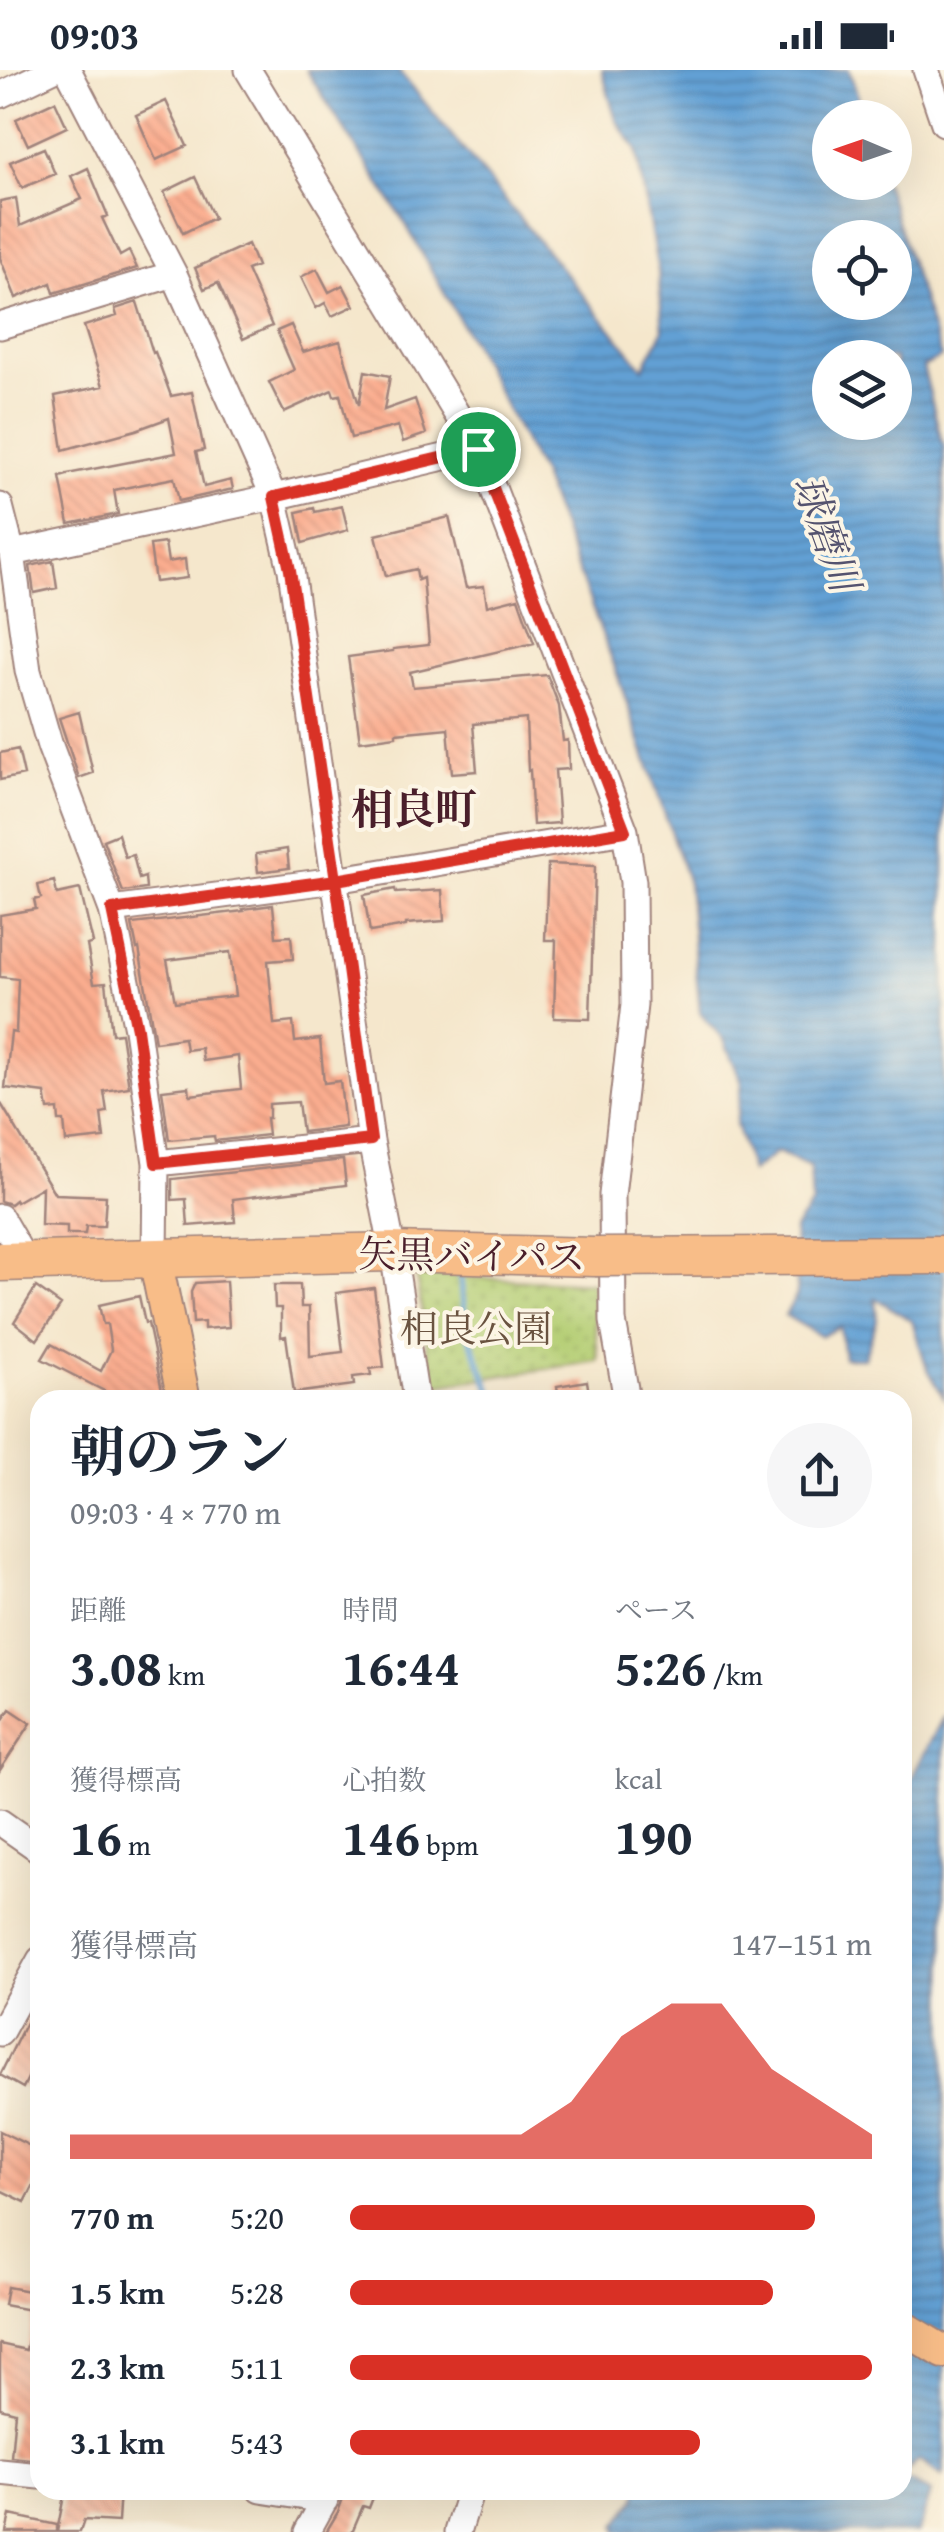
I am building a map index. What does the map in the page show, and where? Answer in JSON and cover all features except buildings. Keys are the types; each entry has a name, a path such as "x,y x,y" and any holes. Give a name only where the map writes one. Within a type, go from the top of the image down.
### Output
{"highway":[{"name":"矢黒バイパス","path":"13,1261 392,1252 595,1257 944,1256"}],"main road":[{"path":"155,1258 182,1390"},
{"path":"912,2333 944,2352"}],"street":[{"path":"0,95 52,70"},
{"path":"68,70 174,274 274,497 290,570 371,1140 414,1390"},
{"path":"248,70 478,449 625,831 632,882 634,1005 612,1195 612,1231 613,1321 625,1390"},
{"path":"926,70 944,123"},
{"path":"0,326 174,274"},
{"path":"12,553 478,449"},
{"path":"0,506 12,553 28,671 50,746 112,910 137,1029 156,1163 155,1258"},
{"path":"112,910 336,880 625,831"},
{"path":"156,1163 371,1140"},
{"path":"0,1216 13,1261"},
{"path":"0,1822 30,1843"},
{"path":"0,2032 30,1978"},
{"path":"0,2472 30,2475"},
{"path":"307,2532 324,2500"},
{"path":"458,2532 468,2500"}],"green space":[{"name":"相良公園","path":"416,1275 592,1283 598,1361 433,1386"}],"water":[{"name":"球磨川","path":"306,70 398,70 643,368 663,331 658,271 636,148 616,120 602,70 849,70 859,100 812,100 812,200 890,200 897,220 812,220 812,320 912,320 912,267 941,357 923,367 944,449 944,1398 927,1368 912,1321 875,1298 877,1320 864,1358 844,1358 840,1327 821,1336 785,1315 797,1295 794,1229 812,1204 810,1167 777,1152 751,1172 736,1124 742,1083 724,1040 700,1013 688,883 613,662 542,476 405,223"},
{"path":"944,1715 942,2477 919,2460 912,2467 912,1777"},
{"path":"912,2484 931,2493 918,2532 618,2532 616,2526 635,2500 912,2500"}],"waterway":[{"path":"460,1276 467,1332 491,1390"}],"district":[{"name":"相良町","path":"414,808"}],"route":[{"path":"478,449 274,497 290,570 336,880 112,910 137,1029 156,1163 371,1140 336,880 625,831 478,449"}]}
